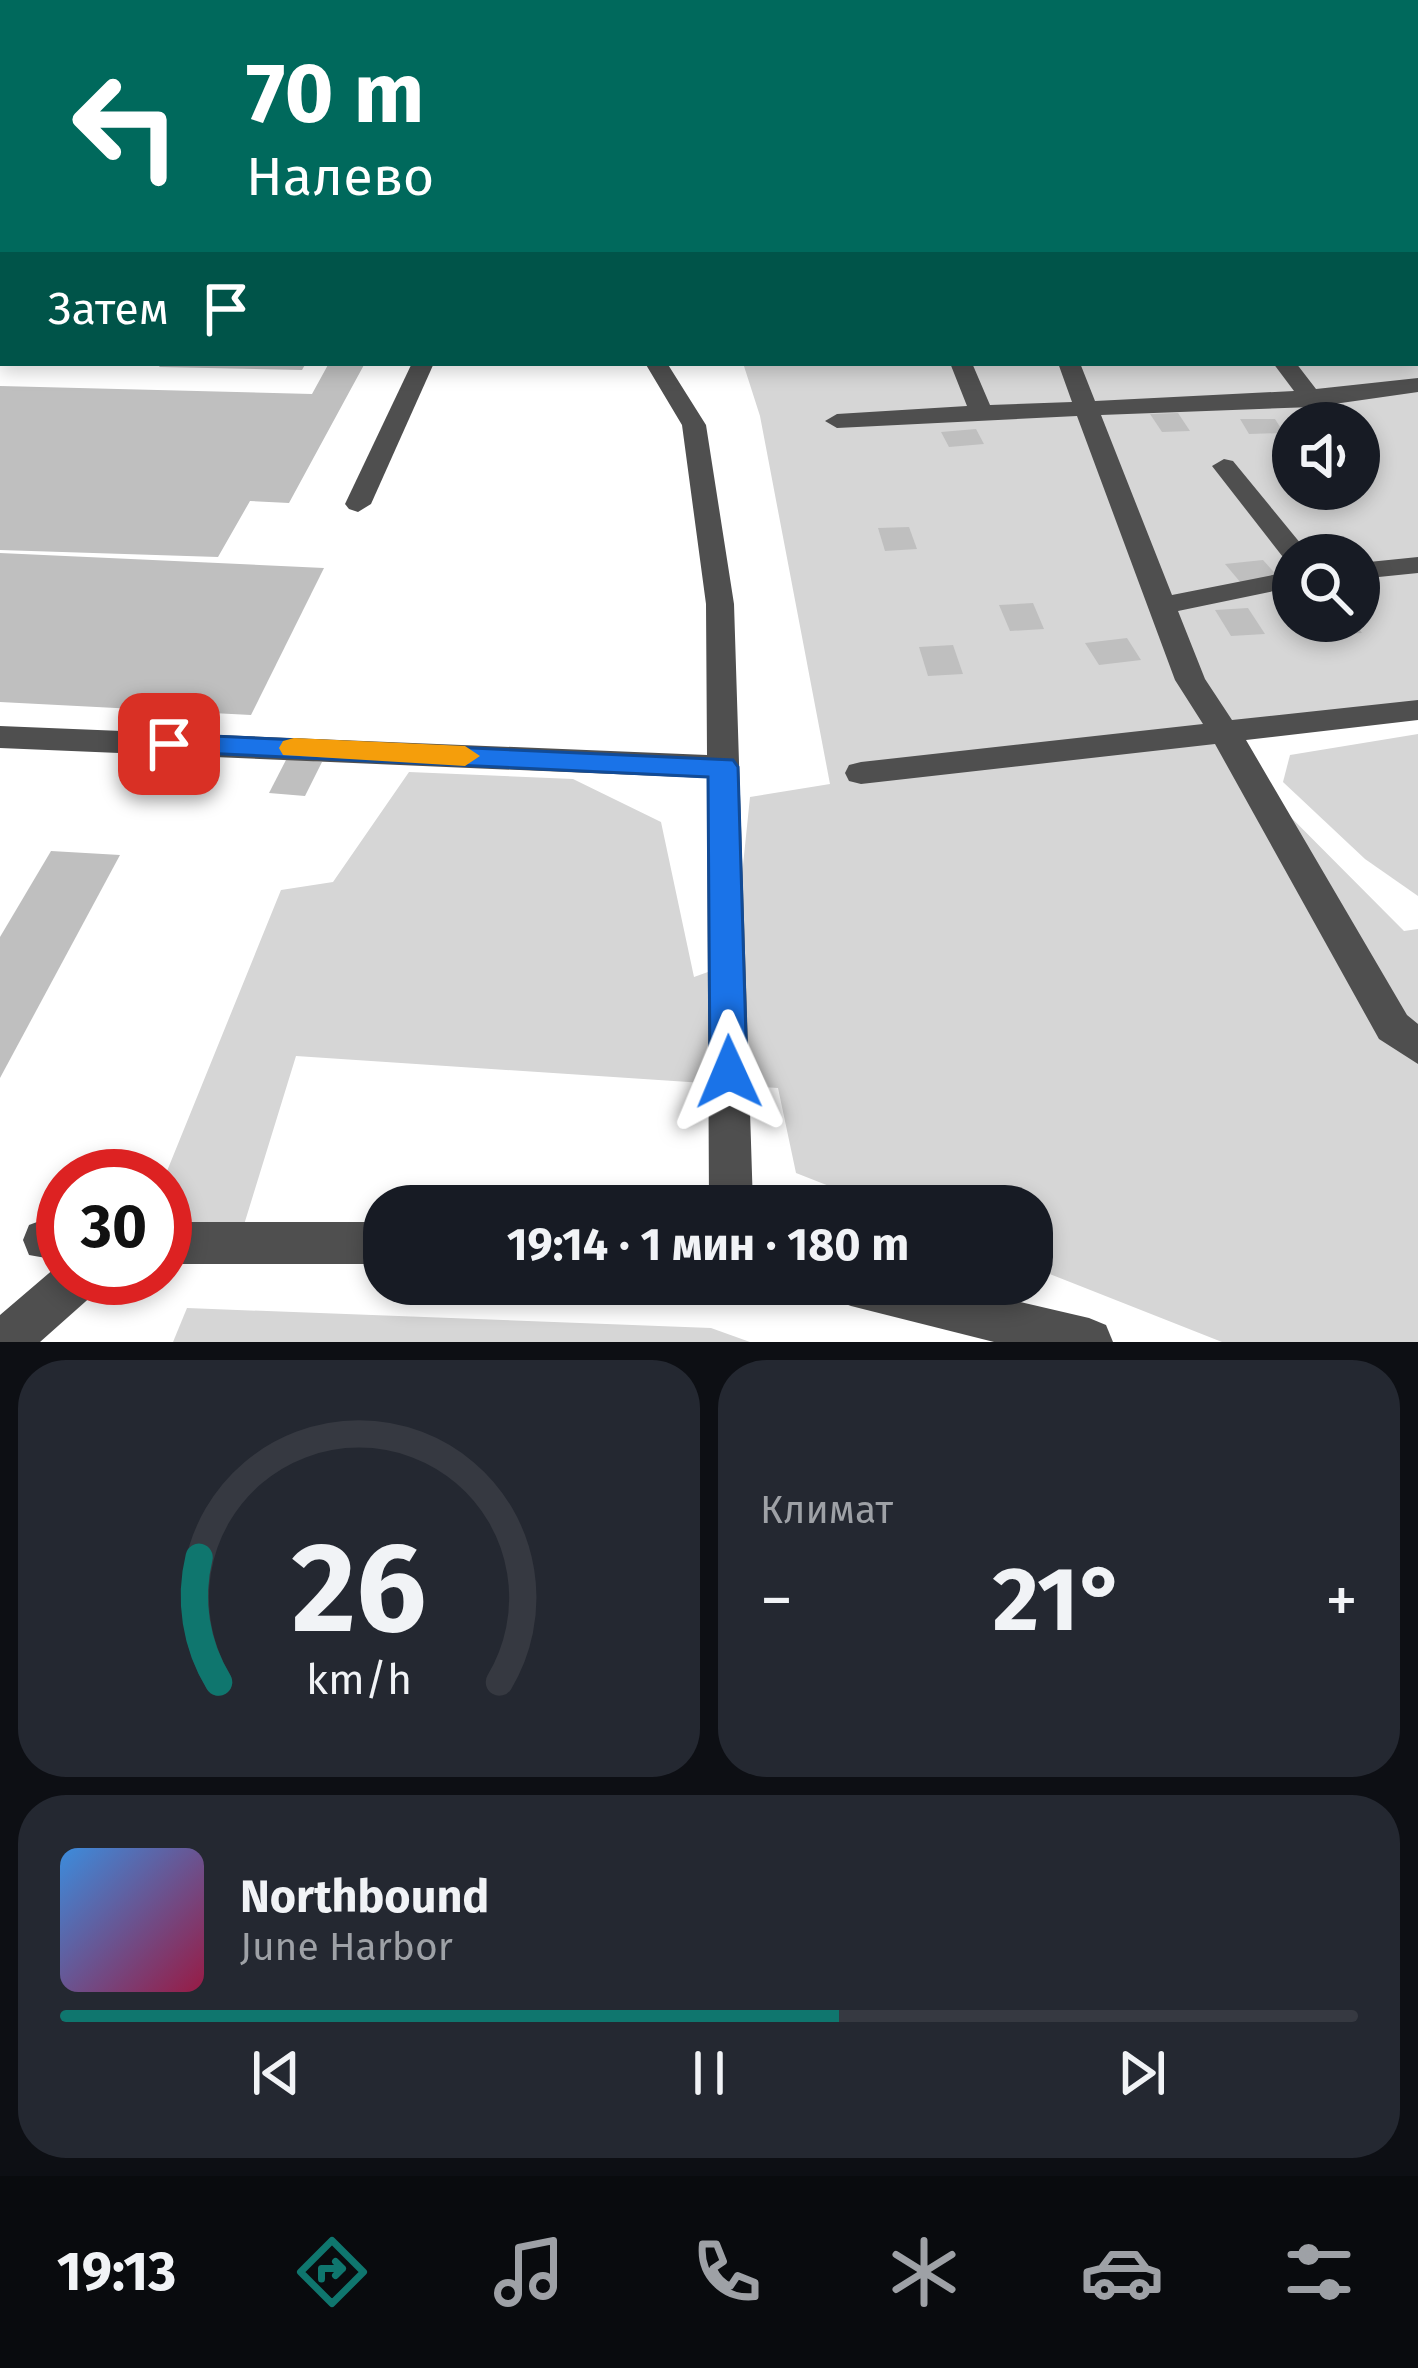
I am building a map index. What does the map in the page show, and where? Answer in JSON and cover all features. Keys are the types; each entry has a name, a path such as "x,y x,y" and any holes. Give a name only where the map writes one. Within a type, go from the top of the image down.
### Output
{"street":[{"path":"358,504 422,366"},
{"path":"658,366 694,425 720,604 731,1185"},
{"path":"963,366 980,410"},
{"path":"1070,366 1190,680 1393,1027 1418,1046"},
{"path":"1286,366 1313,400"},
{"path":"837,421 980,410 1313,400 1418,385"},
{"path":"1224,466 1279,534"},
{"path":"1380,569 1418,565"},
{"path":"1162,606 1272,583"},
{"path":"861,773 1418,710"},
{"path":"0,737 723,767"},
{"path":"192,1243 363,1244"},
{"path":"5,1342 47,1305"},
{"path":"937,1305 1089,1342"}],"shaded area":[{"path":"744,366 1418,366 1418,714 1211,737 1404,931 1418,929 1418,1342 1222,1342 1053,1275 1053,1185 827,1185 796,1173 778,1088 296,1056 243,1228 192,1225 192,1149 176,1149 281,890 333,882 409,772 573,779 661,822 694,977 733,963 750,797 830,784 760,416"},
{"path":"1418,734 1418,896 1365,859 1283,782 1290,755"},
{"path":"187,1308 711,1328 750,1342 173,1342"}],"building":[{"path":"160,366 304,366 302,370"},
{"path":"327,366 363,366 289,503 250,501 218,557 0,550 0,386 312,394"},
{"path":"1178,413 1190,431 1162,432 1150,414"},
{"path":"1240,419 1272,419 1272,433 1249,434"},
{"path":"976,429 984,444 949,447 941,432"},
{"path":"909,527 917,549 885,551 878,528"},
{"path":"0,553 324,568 251,715 0,702"},
{"path":"1263,560 1272,570 1272,580 1241,583 1225,564"},
{"path":"1033,603 1044,629 1010,631 999,605"},
{"path":"1248,608 1265,634 1231,636 1215,610"},
{"path":"1127,638 1141,660 1099,665 1085,643"},
{"path":"953,645 963,674 928,676 919,647"},
{"path":"287,758 322,762 305,796 269,793"},
{"path":"51,851 120,855 0,1078 0,937"}],"slow traffic":[{"path":"294,748 465,756"}],"route":[{"path":"169,744 723,767 729,1072"}]}
